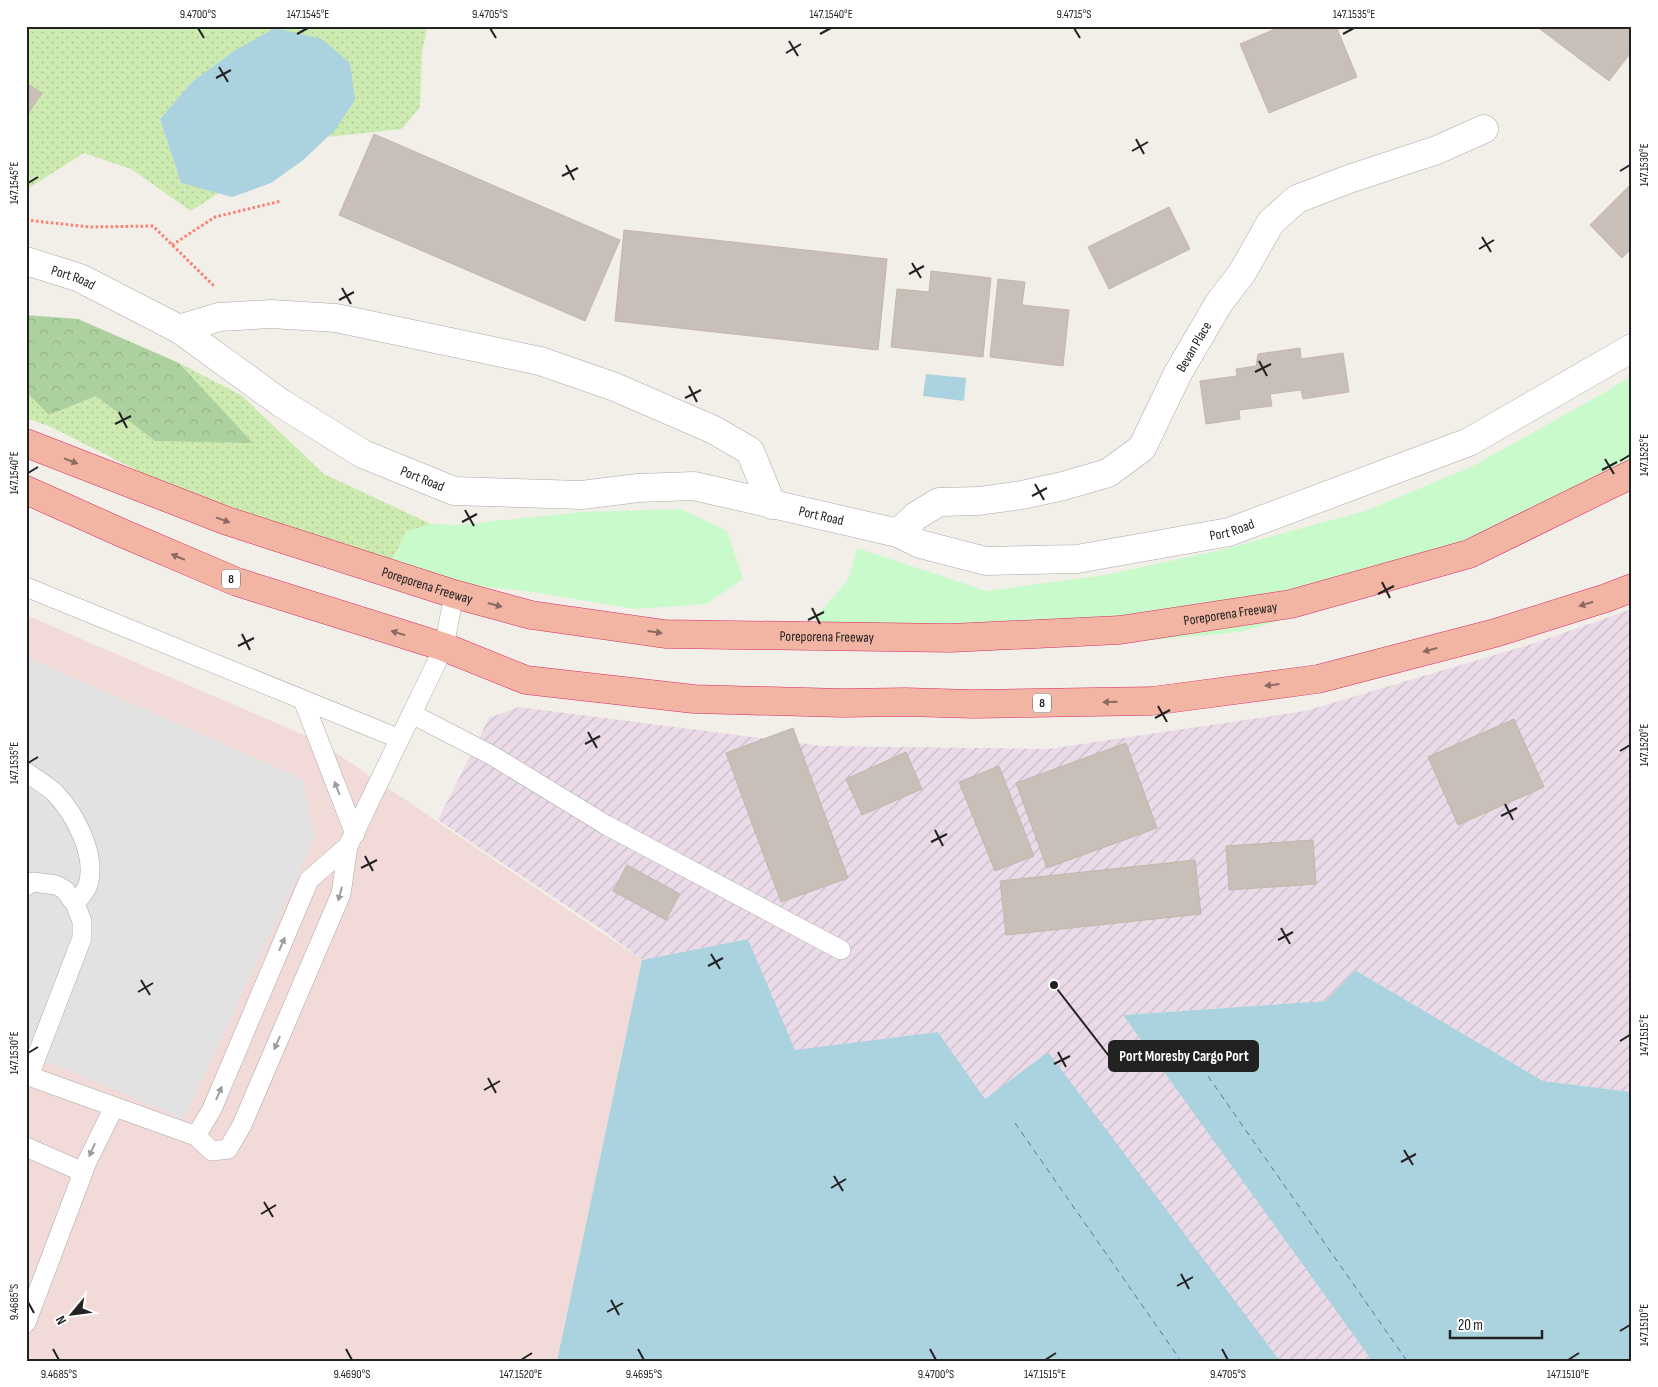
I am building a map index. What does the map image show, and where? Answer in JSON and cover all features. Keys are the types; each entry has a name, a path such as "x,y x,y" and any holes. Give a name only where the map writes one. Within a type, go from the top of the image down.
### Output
{"highway":[{"name":"Poreporena Freeway","path":"26,442 227,521 454,594 531,615 665,634 950,638 1120,630 1291,604 1469,554 1632,474"},
{"name":"8","path":"26,490 236,582 444,648 526,680 694,699 974,704 1152,701 1318,679 1495,633 1632,588"}],"street":[{"name":"Bevan Place","path":"898,533 916,516 939,502 1022,495 1108,473 1142,448 1178,374 1219,303 1242,272 1271,222 1297,199 1349,179 1437,150 1484,129"},
{"name":"Port Road","path":"26,261 80,278 180,329 281,403 362,454 454,491 582,495 638,488 694,486 898,533 920,544 986,561 1077,559 1229,532 1469,442 1632,348"},
{"path":"180,329 219,317 232,316 271,314 336,318 540,361 614,386 714,430 750,451 772,505"}],"lane":[{"path":"26,587 400,739"},
{"path":"26,886 33,882 56,885 65,890 82,921 82,938 27,1076 196,1136 212,1151 228,1149 242,1125 341,894 351,840 444,648 454,594"},
{"path":"303,700 351,840"},
{"path":"412,714 493,756 606,825 841,950"},
{"path":"26,772 54,791 76,820 90,864 88,886 74,904"},
{"path":"196,1136 212,1109 309,880 351,840"},
{"path":"26,1323 83,1172 114,1107"},
{"path":"26,1147 83,1172"}],"path":[{"path":"172,245 215,217 281,201"},
{"path":"26,220 90,227 152,226 214,286 232,316"}],"shaded area":[{"path":"1632,609 1632,1092 1543,1081 1355,970 1326,1001 1123,1015 1370,1358 1366,1361 1280,1361 1048,1053 985,1099 938,1032 795,1051 748,939 642,960 604,931 438,820 489,718 519,707 823,746 1048,749 1305,711 1535,643"},
{"path":"26,615 320,742 642,960 557,1361 26,1361"},
{"path":"26,657 303,779 315,838 184,1119 26,1053"}],"green space":[{"path":"26,26 428,26 422,51 420,107 402,129 328,137 355,100 234,51 192,82 160,119 181,183 219,193 191,211 131,169 84,153 26,190"},
{"path":"26,315 78,319 179,363 253,443 155,441 96,396 49,415 26,392"},
{"path":"179,363 241,395 324,474 431,524 406,532 390,565 166,485 51,427 26,418 26,392 49,415 96,396 155,441 252,442"},
{"path":"1632,375 1632,467 1353,599 1241,632 1086,646 987,651 876,642 814,619 848,580 857,548 987,591 1105,575 1217,551 1365,511 1471,467 1609,390"},
{"path":"681,509 727,531 743,579 706,604 636,609 527,591 444,583 391,565 406,532 431,524 454,525 584,512"}],"water":[{"path":"275,28 322,39 350,63 355,100 335,130 302,161 271,183 232,197 181,183 160,119 192,82 234,51"},
{"path":"926,374 966,378 964,401 923,396"},
{"path":"748,939 795,1050 938,1032 985,1099 1048,1052 1280,1361 557,1361 642,960"},
{"path":"1355,970 1543,1081 1632,1092 1632,1361 1366,1361 1370,1358 1123,1015 1326,1001"}],"building":[{"path":"1282,26 1336,26 1357,77 1269,113 1240,44"},
{"path":"1536,26 1632,26 1632,51 1609,81"},
{"path":"26,83 42,93 26,117"},
{"path":"374,134 620,240 585,321 339,215"},
{"path":"1632,183 1632,248 1622,258 1590,225"},
{"path":"1169,207 1190,249 1109,289 1088,247"},
{"path":"624,230 887,259 878,350 615,321"},
{"path":"931,271 991,278 983,357 891,347 897,289 929,292"},
{"path":"998,279 1025,282 1022,305 1069,310 1063,366 990,357"},
{"path":"1300,348 1301,359 1343,353 1349,392 1303,399 1301,390 1270,394 1272,406 1239,410 1240,419 1206,424 1200,381 1237,376 1236,369 1256,366 1258,354"},
{"path":"1514,719 1544,787 1458,825 1428,757"},
{"path":"793,728 848,878 781,902 726,753"},
{"path":"1126,743 1157,828 1047,868 1016,783"},
{"path":"906,752 922,789 862,815 846,779"},
{"path":"999,766 1034,856 995,871 959,782"},
{"path":"1313,840 1316,884 1229,890 1226,846"},
{"path":"1195,860 1201,914 1006,935 1000,881"},
{"path":"627,865 680,894 666,920 613,891"}],"ferry route":[{"path":"1189,1049 1407,1361"},
{"path":"1015,1123 1181,1361"}],"place":[{"name":"Port Moresby Cargo Port","path":"1054,985"}]}
